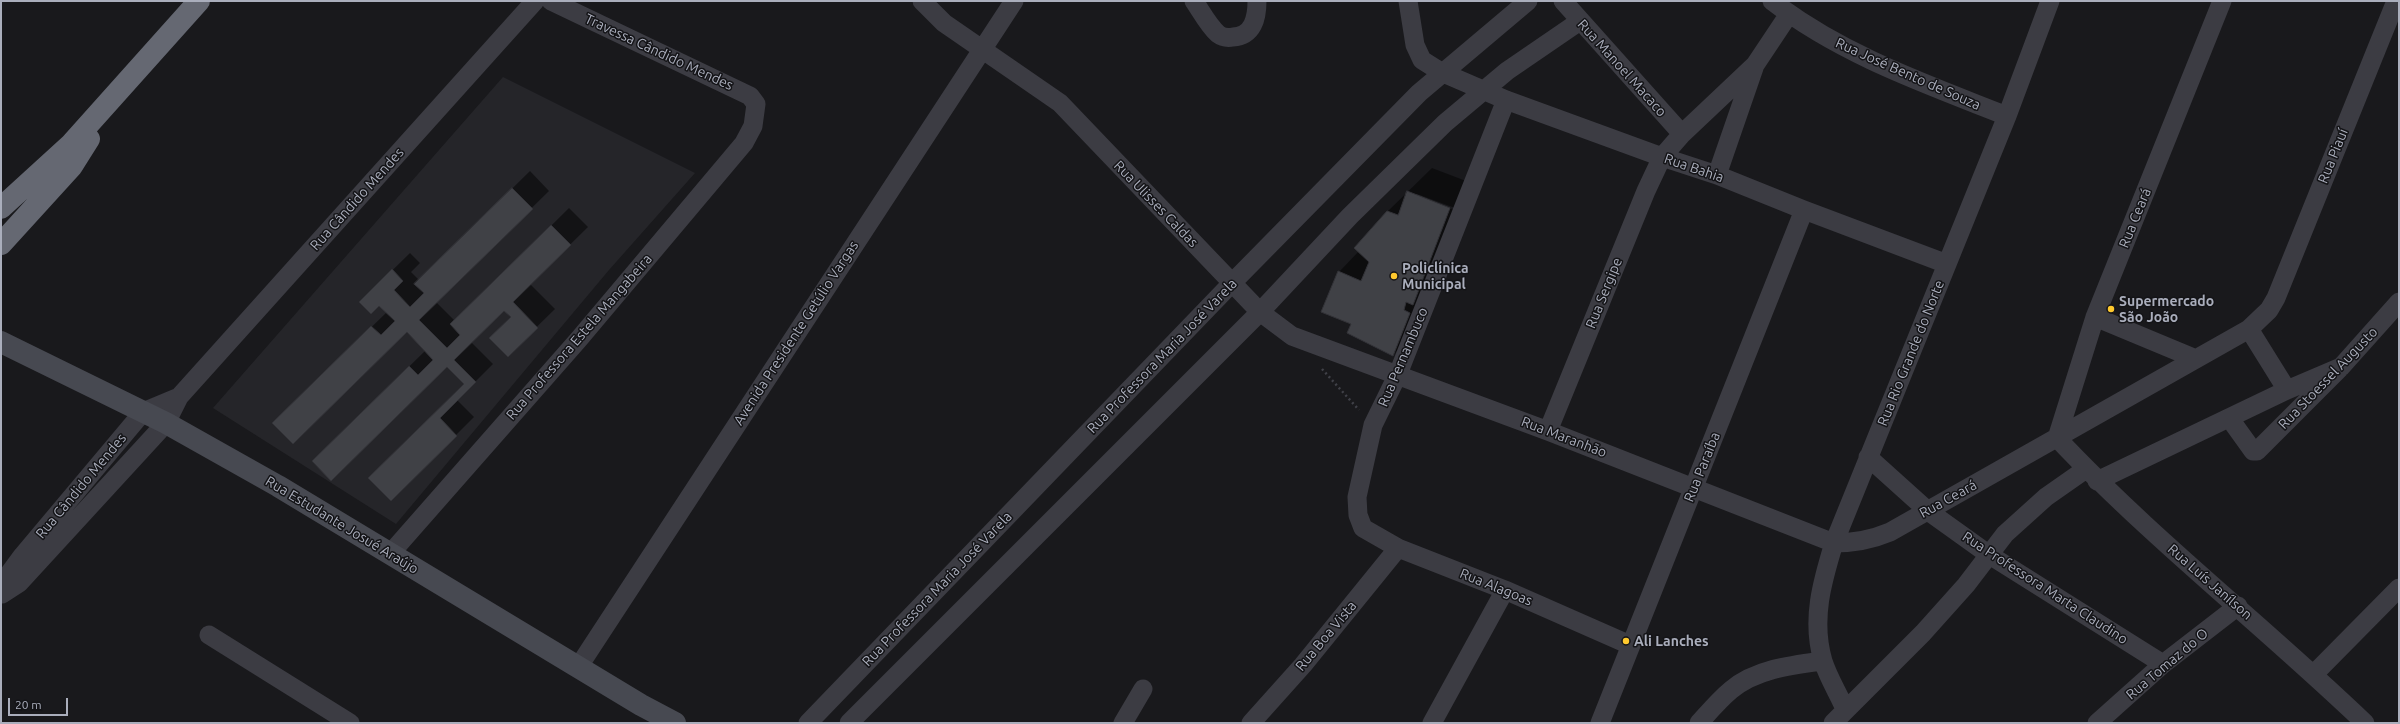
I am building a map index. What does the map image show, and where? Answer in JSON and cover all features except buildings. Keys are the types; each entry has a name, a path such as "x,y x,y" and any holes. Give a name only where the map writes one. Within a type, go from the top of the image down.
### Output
{"highway":[{"path":"1,208 58,158 114,98 198,1"},
{"path":"1,244 72,166 114,98"}],"main road":[{"name":"Rua Estudante Josué Araújo","path":"1,342 166,423 278,486 579,666 641,705 675,723"}],"street":[{"name":"Rua Cândido Mendes","path":"1,594 19,583 166,423 179,397 535,1"},
{"name":"Travessa Cândido Mendes","path":"551,1 750,96 756,104 756,113"},
{"name":"Rua Ulisses Caldas","path":"922,1 944,23 1060,103 1260,312 1292,336"},
{"name":"Avenida Presidente Getúlio Vargas","path":"579,666 981,49 1014,1"},
{"path":"1194,1 1218,34 1231,38 1243,36 1251,29 1257,16 1257,1"},
{"name":"Rua Bahia","path":"1408,1 1415,45 1422,60 1441,72 1506,100 1662,157 1717,175 1946,264"},
{"name":"Rua Professora Maria José Varela","path":"808,723 1232,283 1441,72 1528,1"},
{"name":"Rua Manoel Macaco","path":"1563,1 1682,134"},
{"name":"Rua José Bento de Souza","path":"1772,1 1789,14 1839,46 1917,80 2006,116"},
{"name":"Rua Rio Grande do Norte","path":"1845,709 1823,661 1817,622 1820,591 1834,543 2006,116 2050,1"},
{"name":"Rua Ceará","path":"2057,438 2096,317 2222,1"},
{"name":"Rua Piauí","path":"2269,310 2396,1"},
{"path":"1717,175 1755,65 1789,14"},
{"path":"849,723 1260,312 1356,210 1444,123 1483,90 1580,21"},
{"name":"Rua Sergipe","path":"1548,431 1662,157 1682,134 1755,65"},
{"name":"Rua Pernambuco","path":"1363,528 1358,515 1357,497 1373,426 1398,374 1506,100"},
{"name":"Rua Professora Estela Mangabeira","path":"390,554 579,339 744,143 753,126 756,113"},
{"name":"Rua Paraíba","path":"1600,723 1804,210"},
{"name":"Rua Stoessel Augusto","path":"2230,419 2255,452 2341,367 2399,302"},
{"name":"Rua Ceará","path":"1834,543 1853,543 1875,539 1928,511 2249,329 2269,310"},
{"path":"2096,317 2196,359"},
{"path":"2249,329 2287,390"},
{"name":"Rua Maranhão","path":"1292,336 1398,374 1548,431 1834,543"},
{"path":"1833,723 1845,709 1923,633 1966,585 1988,554 2005,534 2046,498 2092,475 2230,419 2287,390 2341,367"},
{"name":"Rua Cândido Mendes","path":"1,594 9,574 52,519 143,412 179,397"},
{"name":"Rua Luís Janílson","path":"2057,438 2092,475 2153,533 2314,674 2365,723"},
{"name":"Rua Professora Marta Claudino","path":"1868,457 1928,511 1988,554 2164,664"},
{"path":"52,519 67,530"},
{"name":"Rua Alagoas","path":"1363,528 1398,548 1504,590 1630,645"},
{"name":"Rua Boa Vista","path":"1251,723 1302,665 1398,548"},
{"path":"2314,674 2399,588"},
{"path":"1432,723 1504,590"},
{"name":"Rua Tomaz do O","path":"2097,723 2164,664 2238,606"},
{"path":"209,635 350,723"},
{"path":"1699,723 1732,689 1760,674 1786,666 1823,661"},
{"path":"1123,723 1143,688"}],"path":[{"path":"1317,364 1373,426"}],"shaded area":[{"path":"503,77 695,173 609,270 396,524 213,408"}],"place":[{"name":"Policlínica Municipal","path":"1394,276"},
{"name":"Supermercado São João","path":"2111,309"},
{"name":"Ali Lanches","path":"1626,641"}]}
